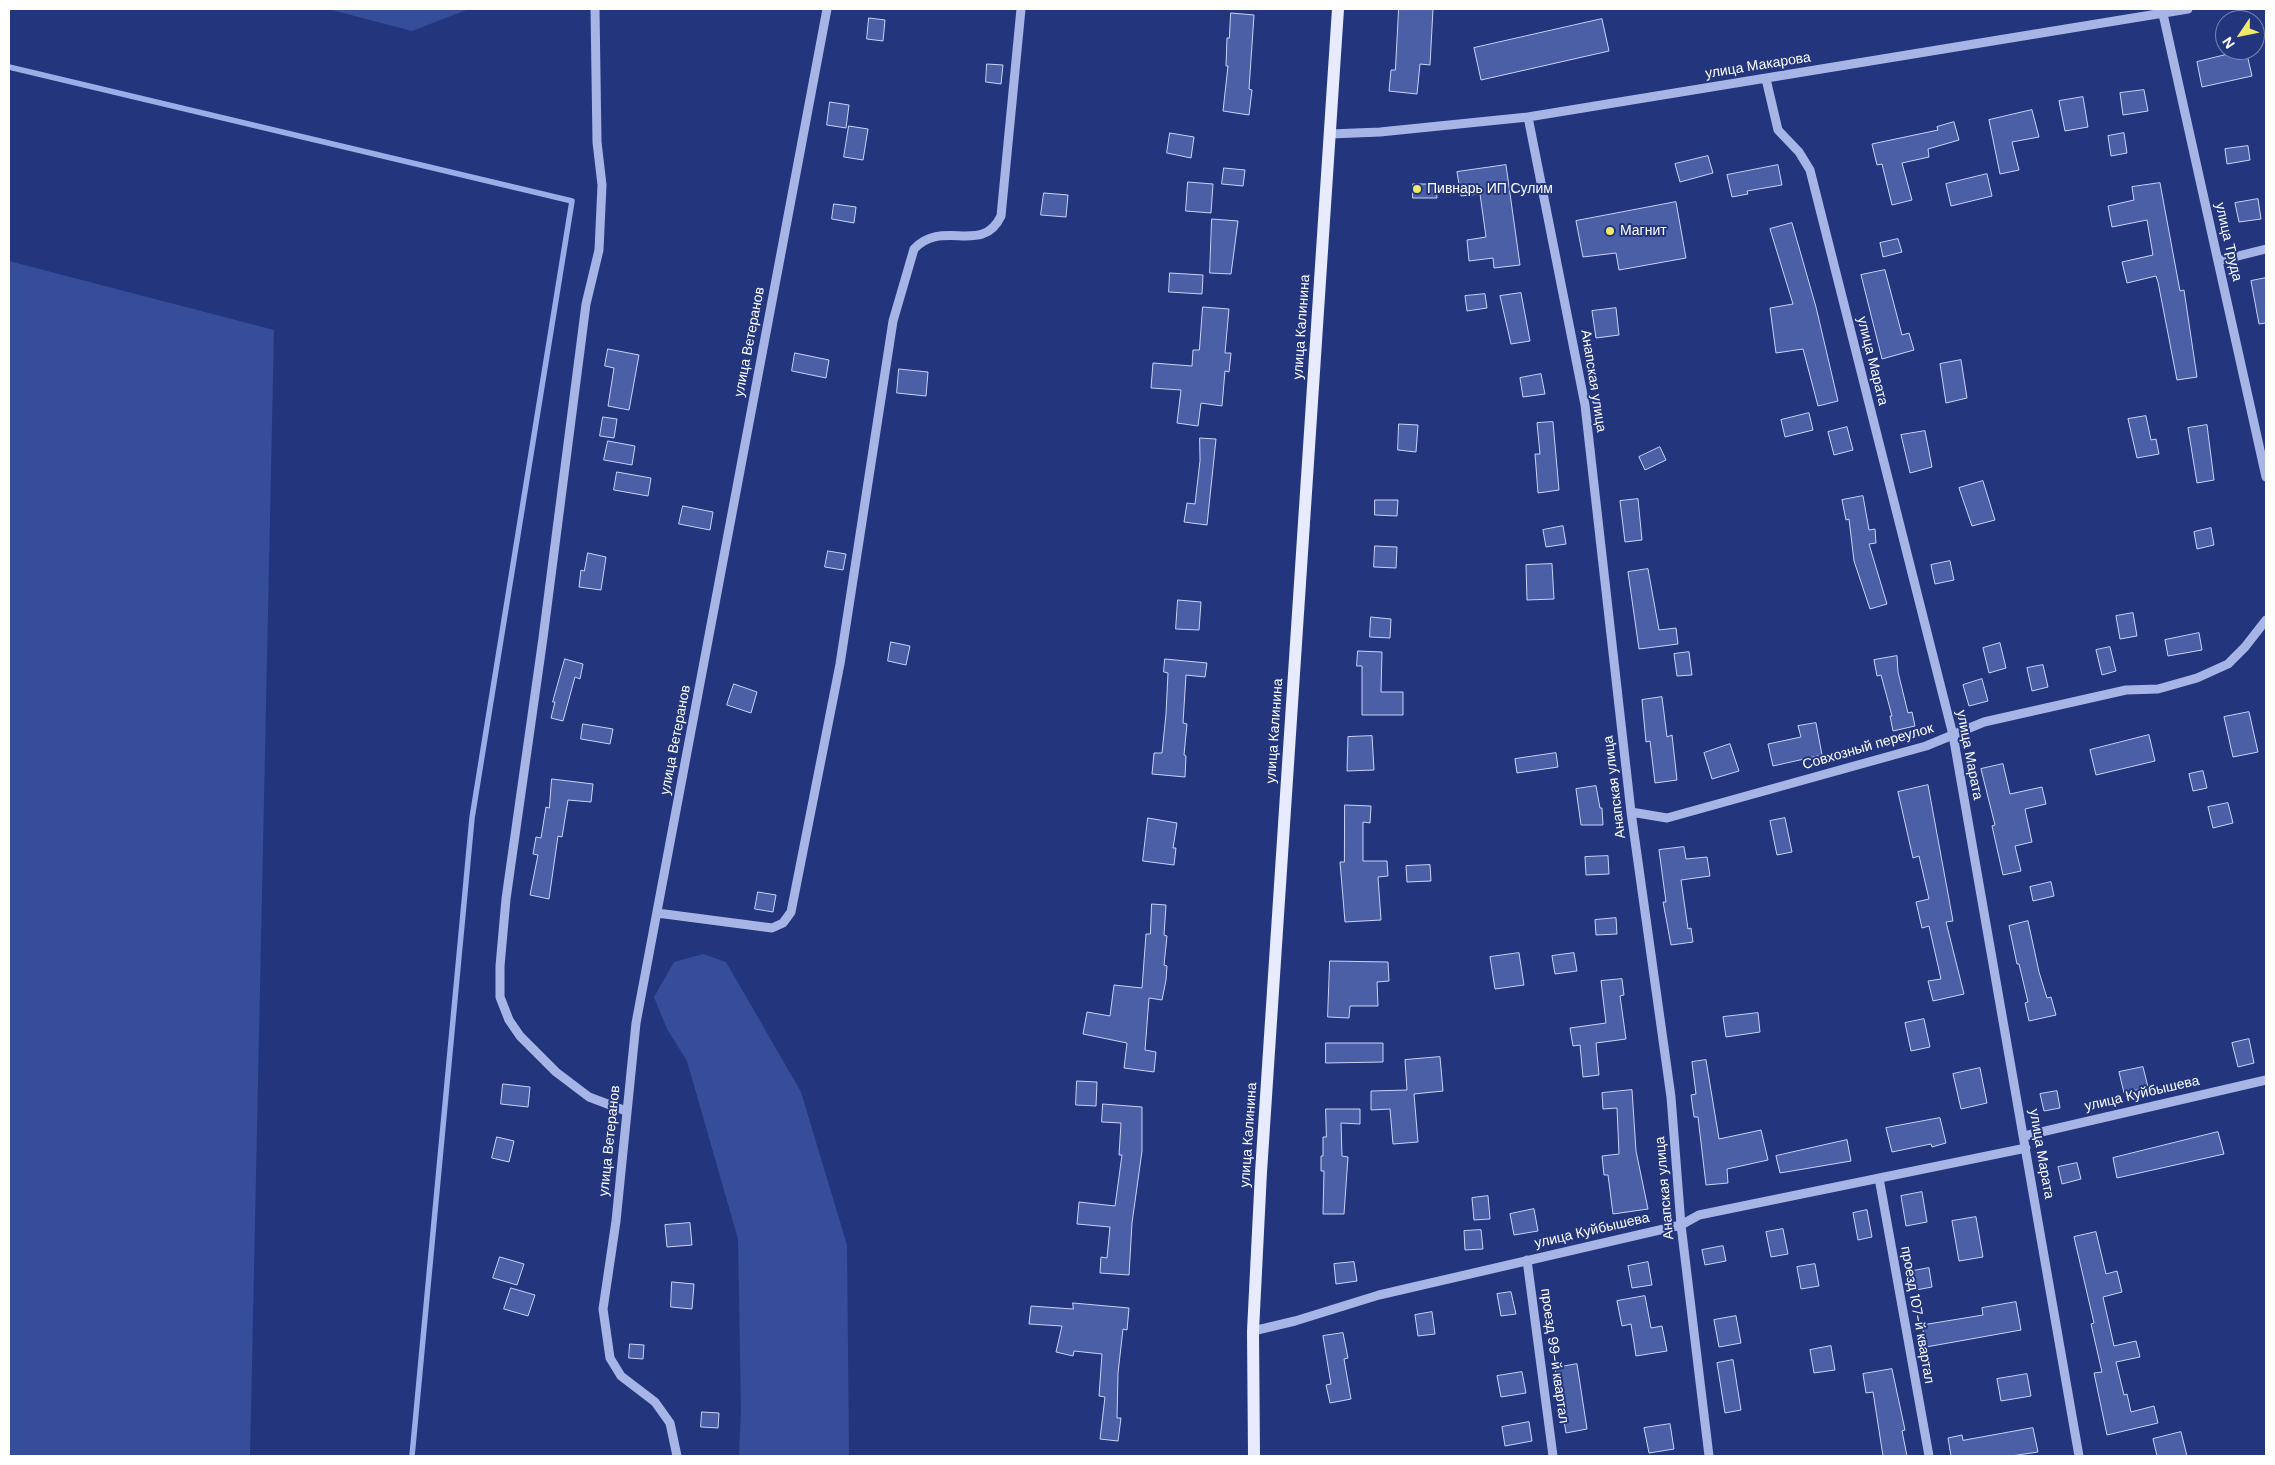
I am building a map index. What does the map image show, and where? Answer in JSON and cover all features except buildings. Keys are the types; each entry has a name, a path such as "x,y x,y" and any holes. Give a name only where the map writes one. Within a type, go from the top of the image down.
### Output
{"main road":[{"name":"улица Калинина","path":"1254,1456 1253,1331 1263,1142 1338,9"}],"street":[{"path":"596,9 597,142 602,185 599,250 585,313 543,638 506,900 500,966 500,997 509,1020 520,1036 556,1072 589,1097 626,1112"},
{"name":"улица Ветеранов","path":"677,1456 670,1423 655,1402 621,1376 610,1358 603,1309 616,1221 636,1023 827,9"},
{"path":"657,913 772,928 783,923 791,912 840,664 893,321 914,249 923,240 933,236 982,234 996,226 1001,216 1021,9"},
{"name":"улица Макарова","path":"1330,134 1380,132 1528,117 1766,79 2146,13 2163,14 2188,9"},
{"name":"улица Труда","path":"2163,14 2266,477"},
{"name":"улица Марата","path":"1766,79 1778,130 1805,160 1810,170 1953,735 2079,1456"},
{"name":"Анапская улица","path":"1528,117 1585,405 1631,812 1671,1096 1681,1224 1710,1456"},
{"path":"2218,261 2266,249"},
{"name":"Совхозный переулок","path":"1631,812 1668,818 1926,746 1984,722 2126,690 2158,688 2197,678 2228,664 2245,647 2266,620"},
{"name":"улица Куйбышева","path":"2024,1136 2266,1080"},
{"name":"улица Куйбышева","path":"1253,1331 1295,1321 1379,1294 1681,1224 1699,1215 2026,1148"},
{"name":"проезд 107-й квартал","path":"1879,1178 1929,1456"},
{"name":"проезд 99-й квартал","path":"1527,1260 1553,1456"}],"shaded area":[{"path":"328,9 469,9 412,31"},
{"path":"9,261 274,330 250,1456 9,1456"},
{"path":"703,954 726,962 801,1092 847,1245 849,1456 739,1456 741,1410 738,1239 687,1061 667,1029 654,997 674,962"}],"waterway":[{"path":"9,67 572,201 472,818 412,1456"}],"place":[{"name":"Пивнарь ИП Сулим","path":"1417,189"},
{"name":"Магнит","path":"1610,231"}]}
